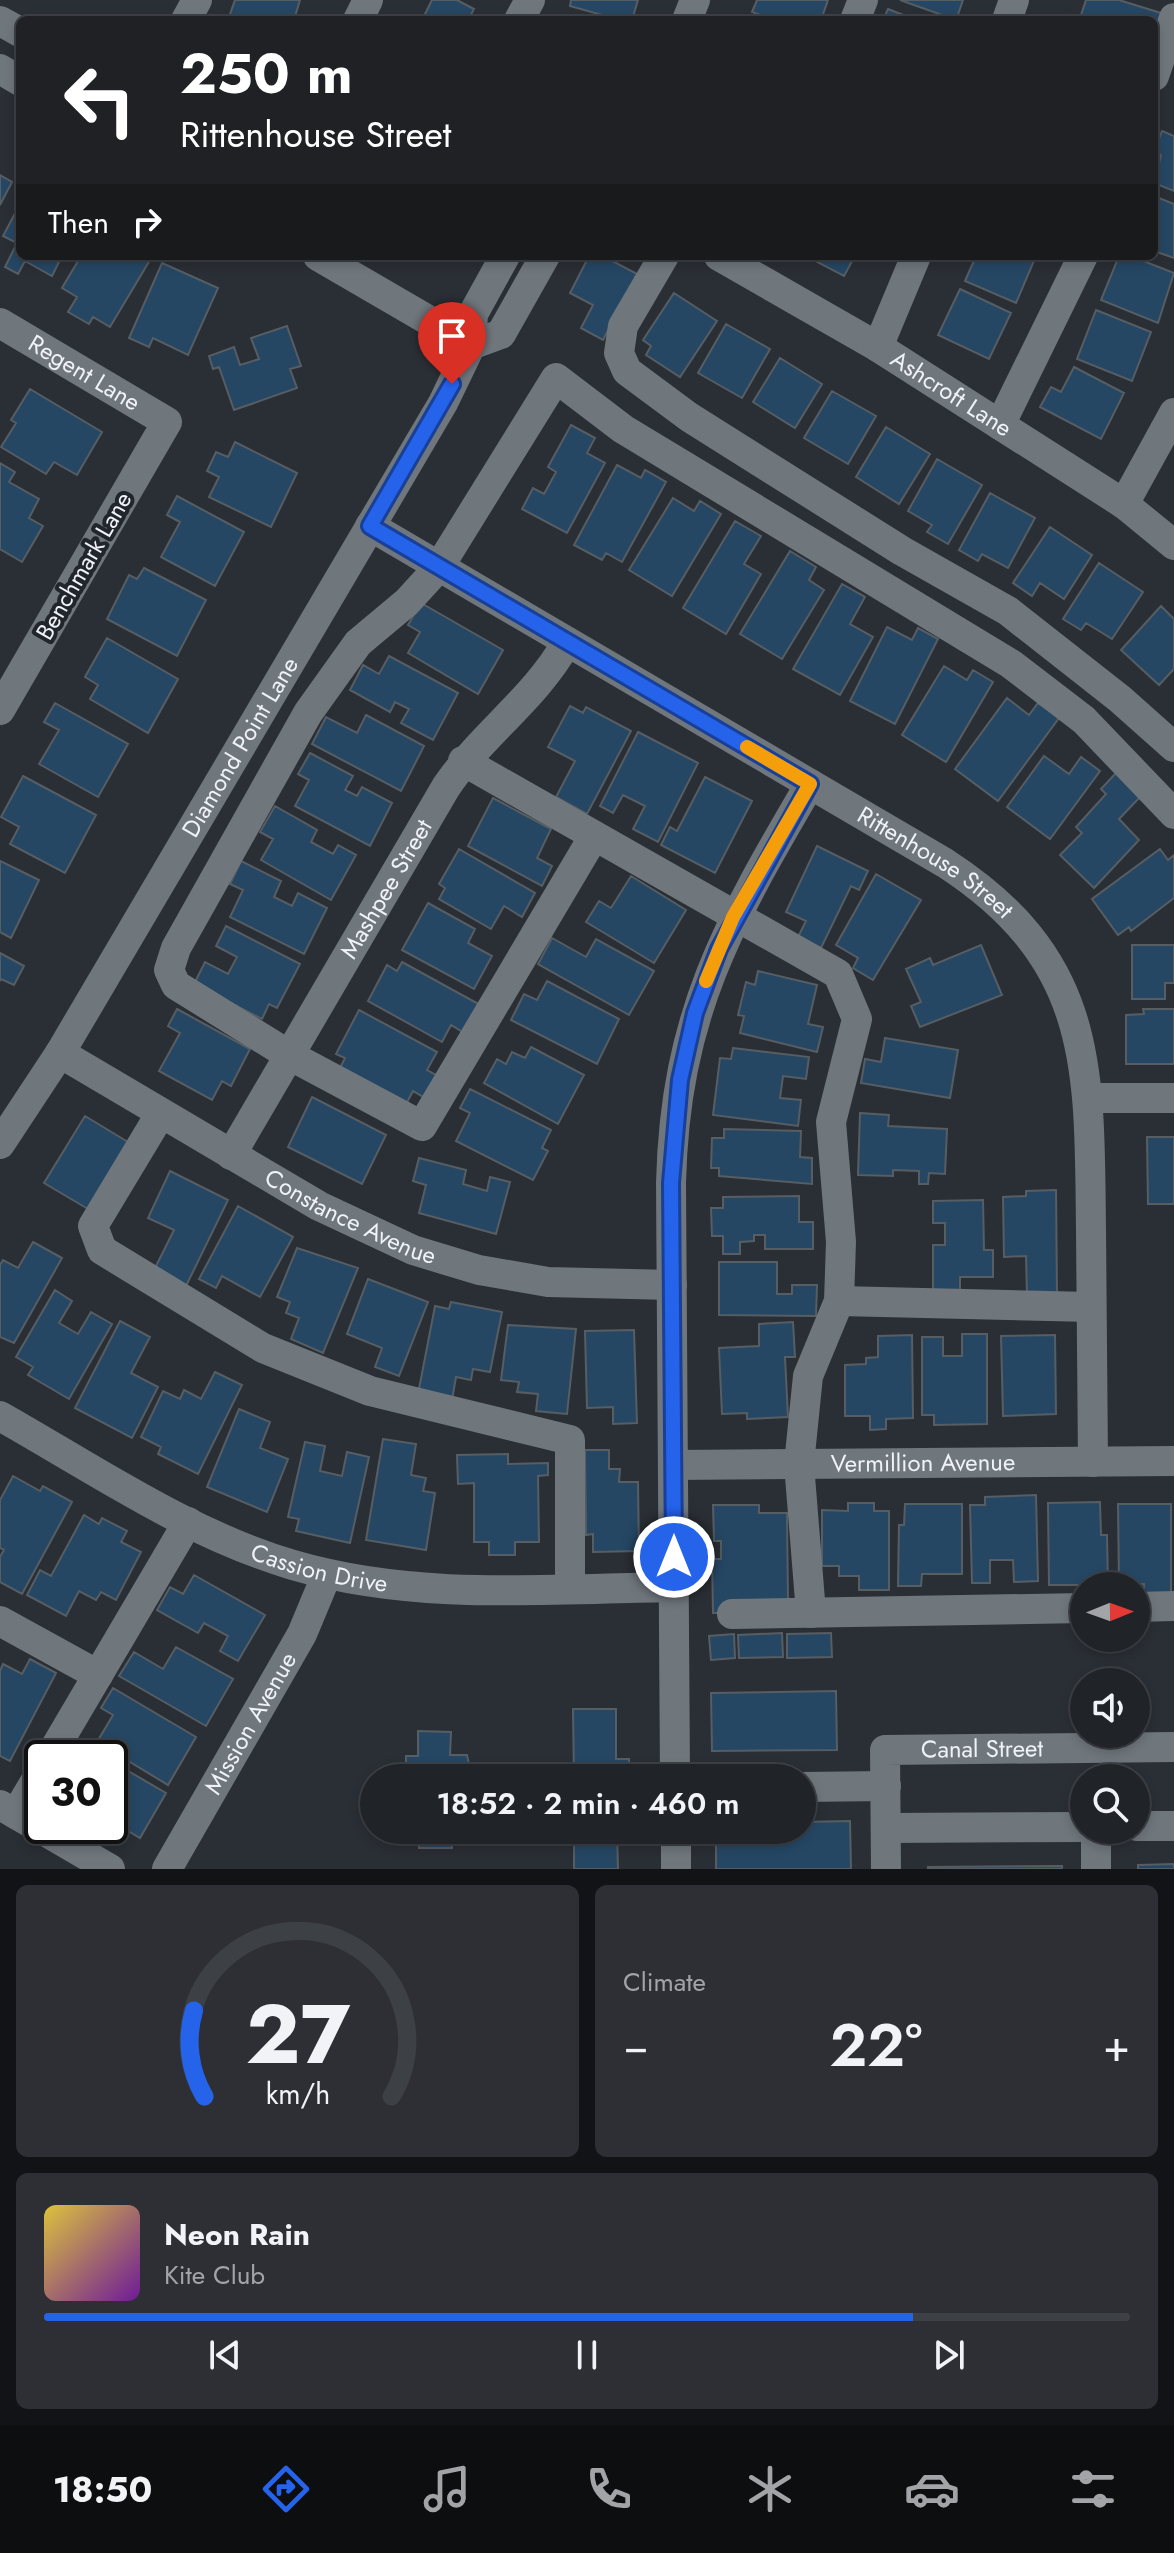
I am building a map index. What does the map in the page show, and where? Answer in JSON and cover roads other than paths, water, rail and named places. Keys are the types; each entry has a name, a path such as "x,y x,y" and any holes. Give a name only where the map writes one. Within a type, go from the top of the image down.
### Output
{"street":[{"path":"1158,64 1174,18"},
{"path":"325,260 471,345 501,334 543,260"},
{"name":"Diamond Point Lane","path":"0,1144 60,1053 443,403 471,345 473,314 503,260"},
{"path":"662,260 623,326 619,353 627,371 689,417 888,543 1008,611 1120,699 1174,747"},
{"path":"878,347 914,260"},
{"path":"1000,425 1081,260"},
{"name":"Ashcroft Lane","path":"736,261 878,347 1124,504 1174,545"},
{"name":"Regent Lane","path":"0,323 167,422"},
{"path":"594,836 422,1126 289,1055 176,985 169,970 176,948 308,713 358,643 407,602 439,567 556,378 623,429 1011,664 1084,720 1174,814"},
{"path":"1124,504 1174,413"},
{"name":"Benchmark Lane","path":"0,710 167,422"},
{"name":"Rittenhouse Street","path":"370,526 945,863 1007,911 1040,952 1065,997 1082,1047 1089,1098 1093,1462"},
{"name":"Mashpee Street","path":"231,1155 463,761 535,689 567,642"},
{"path":"463,761 838,974 857,1019 831,1122 841,1242 839,1301 808,1376 799,1464 811,1613"},
{"path":"675,1764 672,1149 680,1080 706,980 733,917 810,784"},
{"name":"Constance Avenue","path":"60,1053 349,1222 446,1261 548,1282 672,1285"},
{"path":"1089,1098 1174,1098"},
{"path":"161,1113 93,1226 102,1250 263,1348 370,1391 570,1440 570,1588"},
{"path":"839,1301 1091,1307"},
{"name":"Cassion Drive","path":"0,1416 188,1522 256,1553 327,1574 429,1588 674,1587"},
{"name":"Vermillion Avenue","path":"673,1465 1174,1461"},
{"path":"60,1740 188,1522"},
{"name":"Mission Avenue","path":"167,1869 302,1634 327,1574"},
{"path":"1150,1607 1174,1606"},
{"path":"732,1614 1070,1608"},
{"path":"0,1621 98,1675"},
{"name":"Canal Street","path":"886,1786 885,1750 1174,1747"},
{"path":"816,1787 886,1786 886,1869"},
{"path":"24,1791 8,1810 110,1869"},
{"path":"1150,1826 1174,1826"},
{"path":"886,1828 1070,1827"},
{"path":"676,1844 676,1869"},
{"path":"1096,1844 1096,1869"}]}
